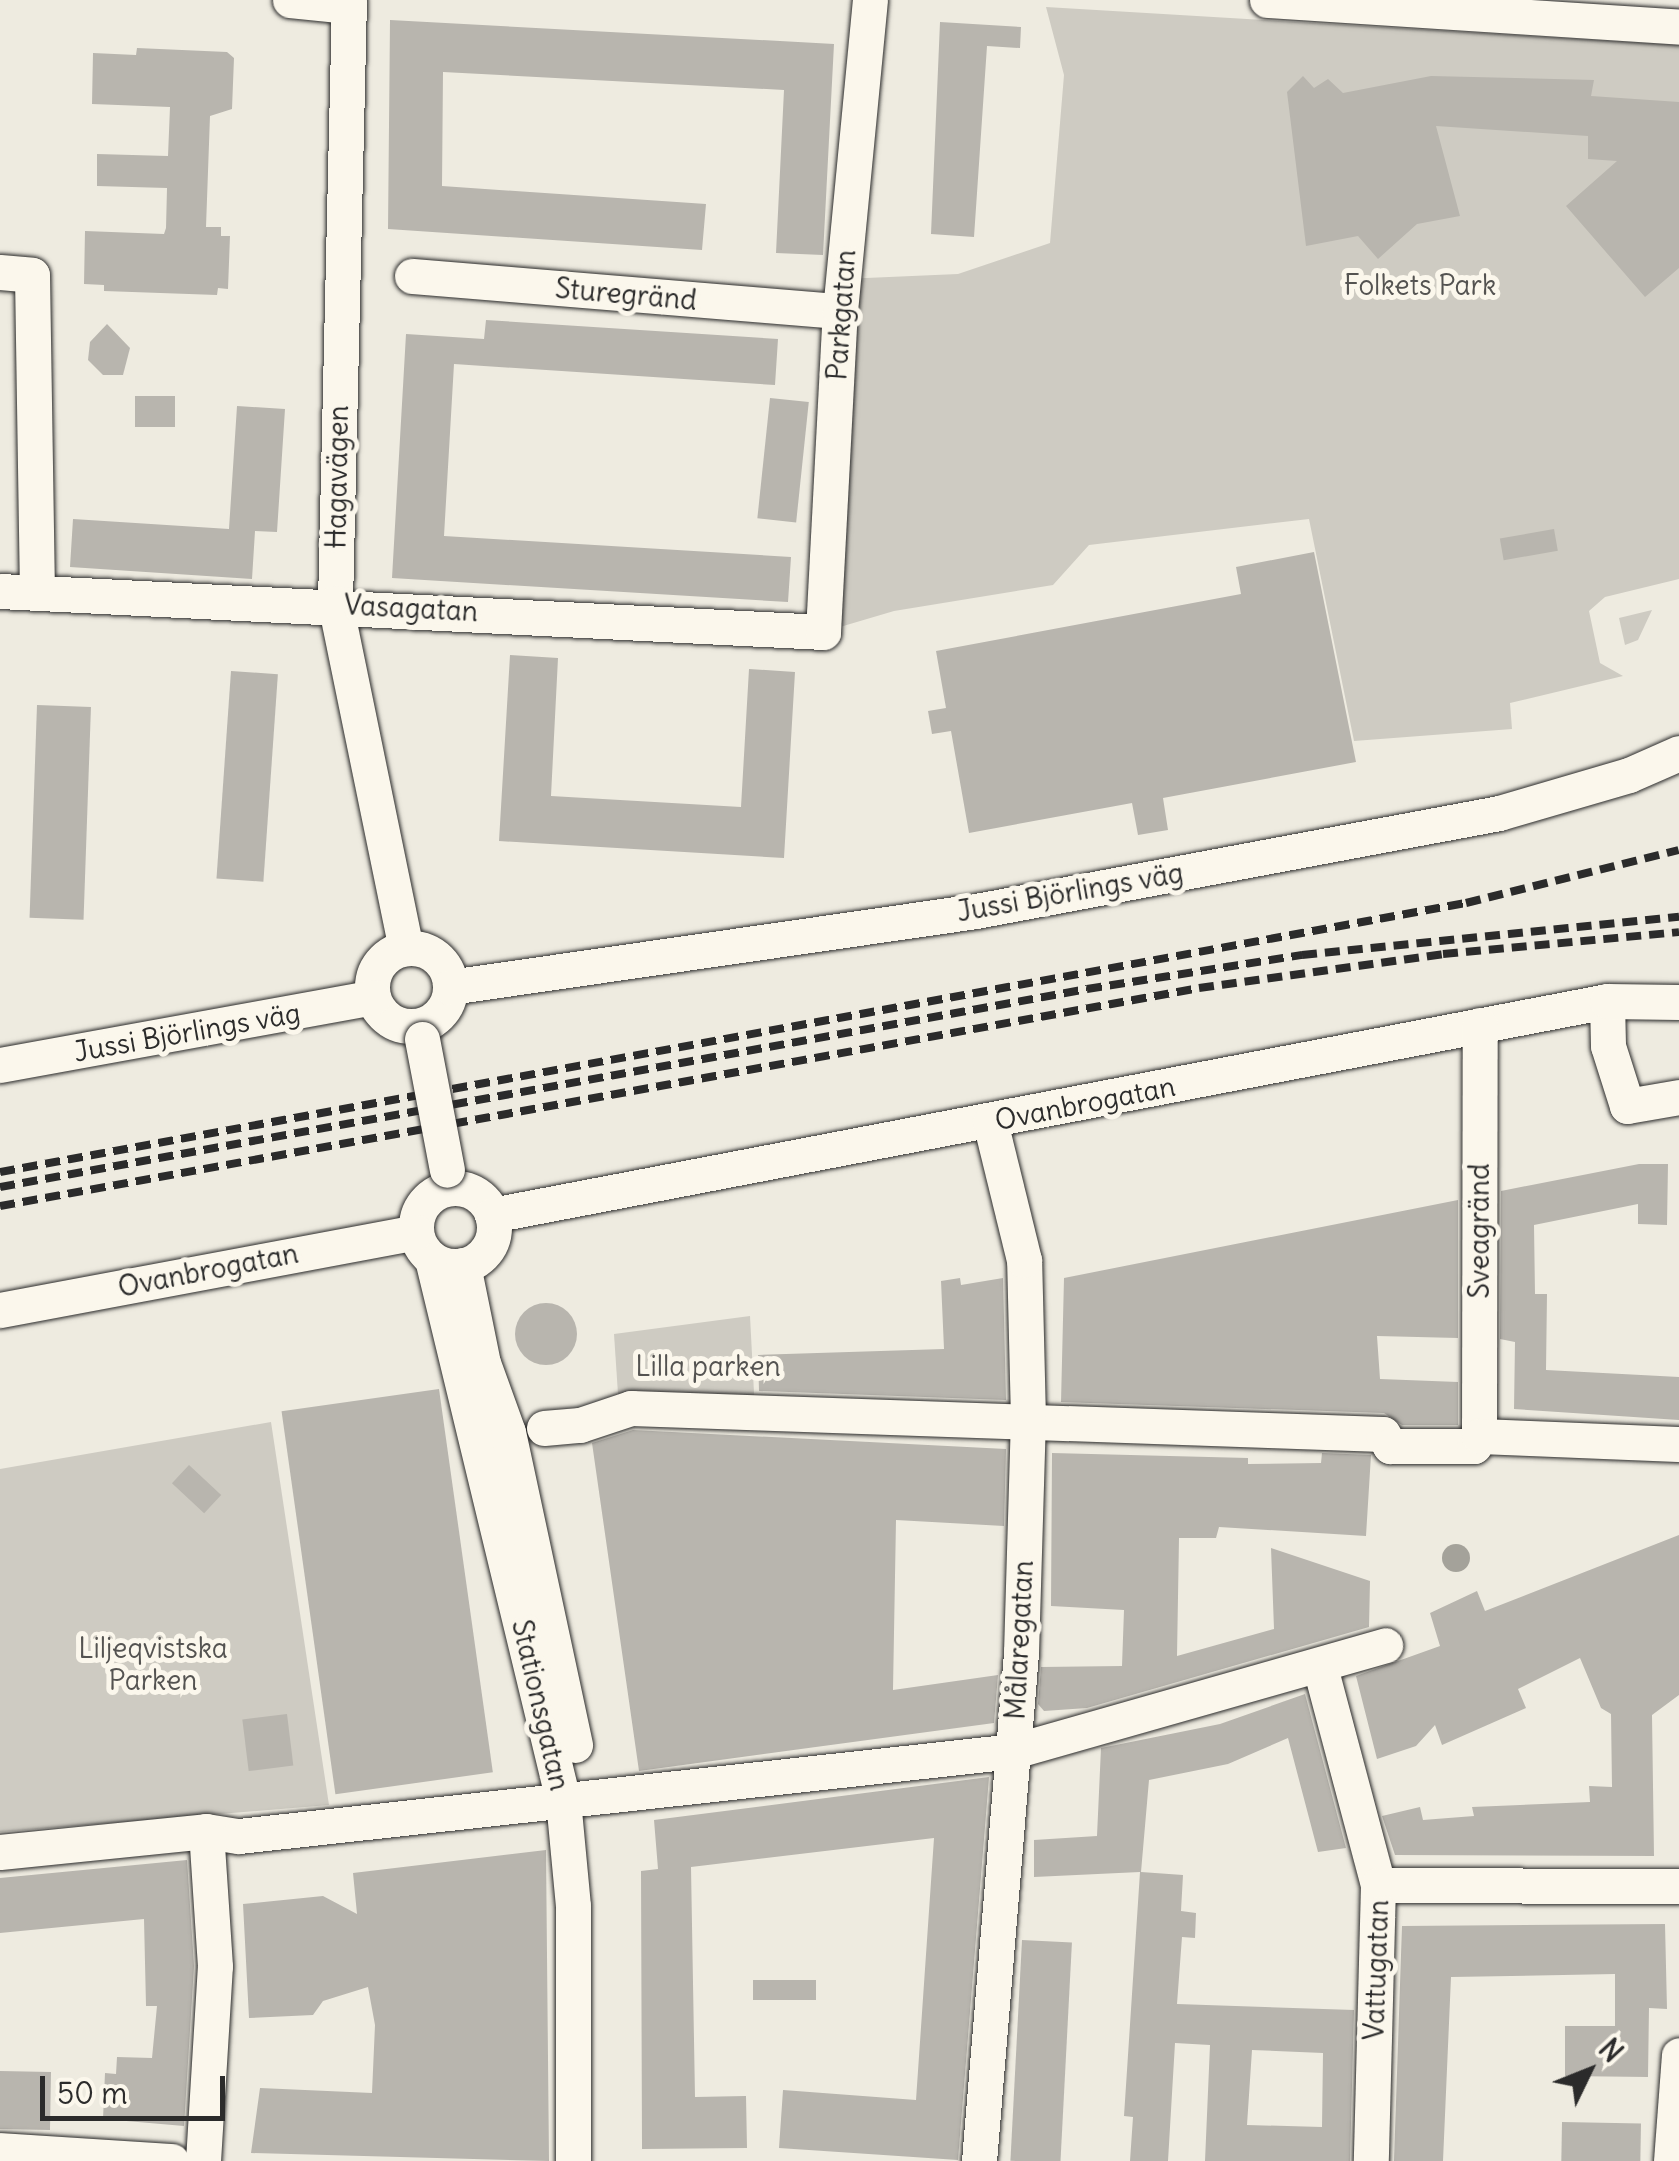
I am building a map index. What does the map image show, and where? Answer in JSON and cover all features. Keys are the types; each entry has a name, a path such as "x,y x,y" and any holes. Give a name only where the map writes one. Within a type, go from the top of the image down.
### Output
{"street":[{"path":"290,0 349,3"},
{"name":"Parkgatan","path":"823,632 840,311 870,0"},
{"path":"1268,0 1423,5 1679,27"},
{"name":"Hagavägen","path":"349,3 335,603 406,948"},
{"path":"16,274 37,592"},
{"name":"Sturegränd","path":"412,276 840,311"},
{"name":"Vasagatan","path":"0,591 335,603 823,632"},
{"name":"Jussi Björlings väg","path":"450,987 976,911 1480,816 1629,775 1679,752"},
{"path":"406,948 442,962 450,987 441,1012 420,1032 386,1017 373,997 375,970 406,948"},
{"name":"Jussi Björlings väg","path":"0,1065 373,997"},
{"path":"1607,1000 1608,1046 1627,1106 1679,1097"},
{"name":"Ovanbrogatan","path":"492,1215 1607,1000 1679,1002"},
{"name":"Sveagränd","path":"1479,1436 1480,1026"},
{"path":"420,1032 449,1179 476,1194 492,1215 485,1252 437,1252 428,1198 449,1179"},
{"name":"Målaregatan","path":"979,2161 1014,1751 1028,1419 1024,1260 990,1122"},
{"name":"Ovanbrogatan","path":"0,1310 437,1252"},
{"name":"Stationsgatan","path":"437,1252 573,1799 594,1912 593,2161"},
{"path":"544,1428 580,1425 632,1408 1383,1434 1390,1446 1474,1446 1479,1436 1679,1444"},
{"path":"0,1852 206,1831 239,1836 1014,1751 1320,1667 1385,1645"},
{"name":"Vattugatan","path":"1320,1667 1378,1884 1371,2161"},
{"name":"Stationsgatan","path":"573,1799 574,2161"},
{"path":"203,2161 215,1966 206,1831"},
{"path":"1378,1884 1679,1886"},
{"path":"1670,2161 1679,2055"},
{"path":"0,2150 172,2161"}],"green space":[{"name":"Folkets Park","path":"1046,7 1679,45 1679,579 1605,597 1589,611 1600,663 1623,676 1510,703 1512,729 1354,741 1309,519 1089,545 1053,585 894,611 823,632 843,279 958,274 1050,243 1064,75"},
{"path":"1652,610 1638,640 1625,645 1619,618"},
{"name":"Lilla parken","path":"750,1316 755,1412 619,1409 614,1334"},
{"name":"Liljeqvistska Parken","path":"271,1422 329,1805 0,1832 0,1469"}],"shaded area":[{"path":"1456,1544 1466,1548 1470,1558 1466,1568 1456,1572 1446,1568 1442,1558 1446,1548"}],"building":[{"path":"390,20 834,44 823,255 776,253 784,90 443,72 442,186 706,204 702,250 388,229"},
{"path":"940,22 1021,27 1020,48 987,46 974,237 931,234"},
{"path":"137,48 227,52 234,58 232,109 210,116 206,227 221,227 221,236 230,236 228,289 218,288 217,295 104,291 104,285 84,284 85,231 164,234 166,228 167,188 97,186 97,154 168,156 170,107 92,104 93,53 136,55"},
{"path":"1303,76 1314,88 1328,79 1343,93 1431,76 1594,80 1591,96 1679,102 1679,268 1645,297 1566,206 1617,161 1588,159 1588,136 1436,126 1460,216 1417,224 1378,259 1358,236 1306,246 1287,92"},
{"path":"486,320 778,339 775,385 454,364 444,536 791,557 788,602 392,578 406,334 484,339"},
{"path":"107,324 130,348 123,375 103,375 88,360 90,342"},
{"path":"135,396 175,396 175,427 135,427"},
{"path":"770,398 809,402 796,522 757,518"},
{"path":"237,406 285,409 277,532 255,531 252,579 70,567 73,519 229,529"},
{"path":"1554,529 1558,551 1504,560 1500,539"},
{"path":"1314,552 1356,762 1163,798 1168,830 1138,835 1132,803 969,833 951,731 932,734 928,711 946,708 936,651 1241,594 1236,567"},
{"path":"510,655 558,658 551,796 741,807 749,669 795,672 784,858 499,841"},
{"path":"231,671 278,674 263,882 216,878"},
{"path":"37,705 91,707 84,920 30,918"},
{"path":"1639,1164 1668,1164 1667,1225 1638,1224 1638,1204 1534,1225 1535,1294 1547,1294 1546,1370 1679,1377 1679,1420 1514,1409 1515,1342 1500,1339 1501,1191"},
{"path":"1458,1200 1458,1338 1377,1336 1380,1379 1458,1382 1458,1425 1402,1425 1384,1413 1061,1402 1064,1278"},
{"path":"960,1278 961,1285 1003,1278 1006,1400 759,1391 758,1355 944,1349 941,1281"},
{"path":"546,1303 568,1312 577,1334 568,1356 546,1365 524,1356 515,1334 524,1312"},
{"path":"439,1389 493,1772 335,1794 282,1411"},
{"path":"633,1430 1006,1449 1004,1526 896,1520 893,1690 998,1675 994,1723 639,1771 592,1443"},
{"path":"1052,1453 1248,1458 1248,1464 1321,1463 1322,1453 1371,1455 1366,1536 1219,1527 1216,1538 1179,1538 1177,1656 1274,1629 1271,1548 1370,1581 1369,1627 1087,1708 1044,1711 1038,1704 1041,1667 1122,1666 1124,1610 1051,1606"},
{"path":"189,1465 221,1495 204,1513 172,1483"},
{"path":"1679,1535 1679,1695 1652,1715 1654,1856 1395,1855 1382,1816 1420,1807 1423,1820 1474,1816 1472,1807 1590,1802 1589,1786 1612,1787 1611,1714 1601,1708 1580,1658 1518,1689 1526,1708 1442,1745 1435,1725 1416,1746 1377,1759 1356,1676 1440,1646 1430,1613 1477,1591 1485,1611"},
{"path":"1305,1694 1346,1848 1318,1852 1288,1738 1228,1764 1149,1780 1141,1872 1183,1875 1181,1911 1196,1913 1195,1938 1182,1937 1177,2004 1354,2010 1350,2161 1205,2161 1210,2045 1175,2043 1168,2161 1130,2161 1133,2117 1124,2116 1140,1872 1034,1877 1034,1840 1097,1836 1101,1748 1220,1724","holes":["1252,2050 1323,2053 1322,2127 1247,2125"]},
{"path":"287,1714 293,1766 249,1771 242,1719"},
{"path":"989,1777 958,2160 779,2148 783,2090 916,2100 934,1838 691,1867 695,2097 746,2096 747,2148 642,2149 641,1871 658,1869 654,1820"},
{"path":"546,1850 549,2161 251,2153 260,2088 372,2093 375,2025 368,1987 323,2001 313,2015 249,2018 243,1904 323,1896 357,1914 353,1873"},
{"path":"187,1860 194,1966 184,2126 103,2119 105,2073 116,2074 117,2057 152,2058 157,2006 146,2006 144,1919 0,1933 0,1878"},
{"path":"1665,1924 1667,2009 1649,2008 1648,2077 1565,2076 1565,2026 1615,2026 1615,1974 1451,1977 1443,2161 1394,2161 1402,1926"},
{"path":"1022,1940 1072,1943 1060,2161 1010,2161"},
{"path":"753,1980 816,1980 816,2000 753,2000"},
{"path":"0,2071 51,2072 50,2130 0,2129"},
{"path":"1562,2122 1641,2123 1640,2161 1561,2161"}],"railway":[{"path":"0,1172 1466,903 1679,850"},
{"path":"0,1187 1087,989 1302,955 1679,917"},
{"path":"0,1206 1199,988 1443,954 1679,932"}]}
